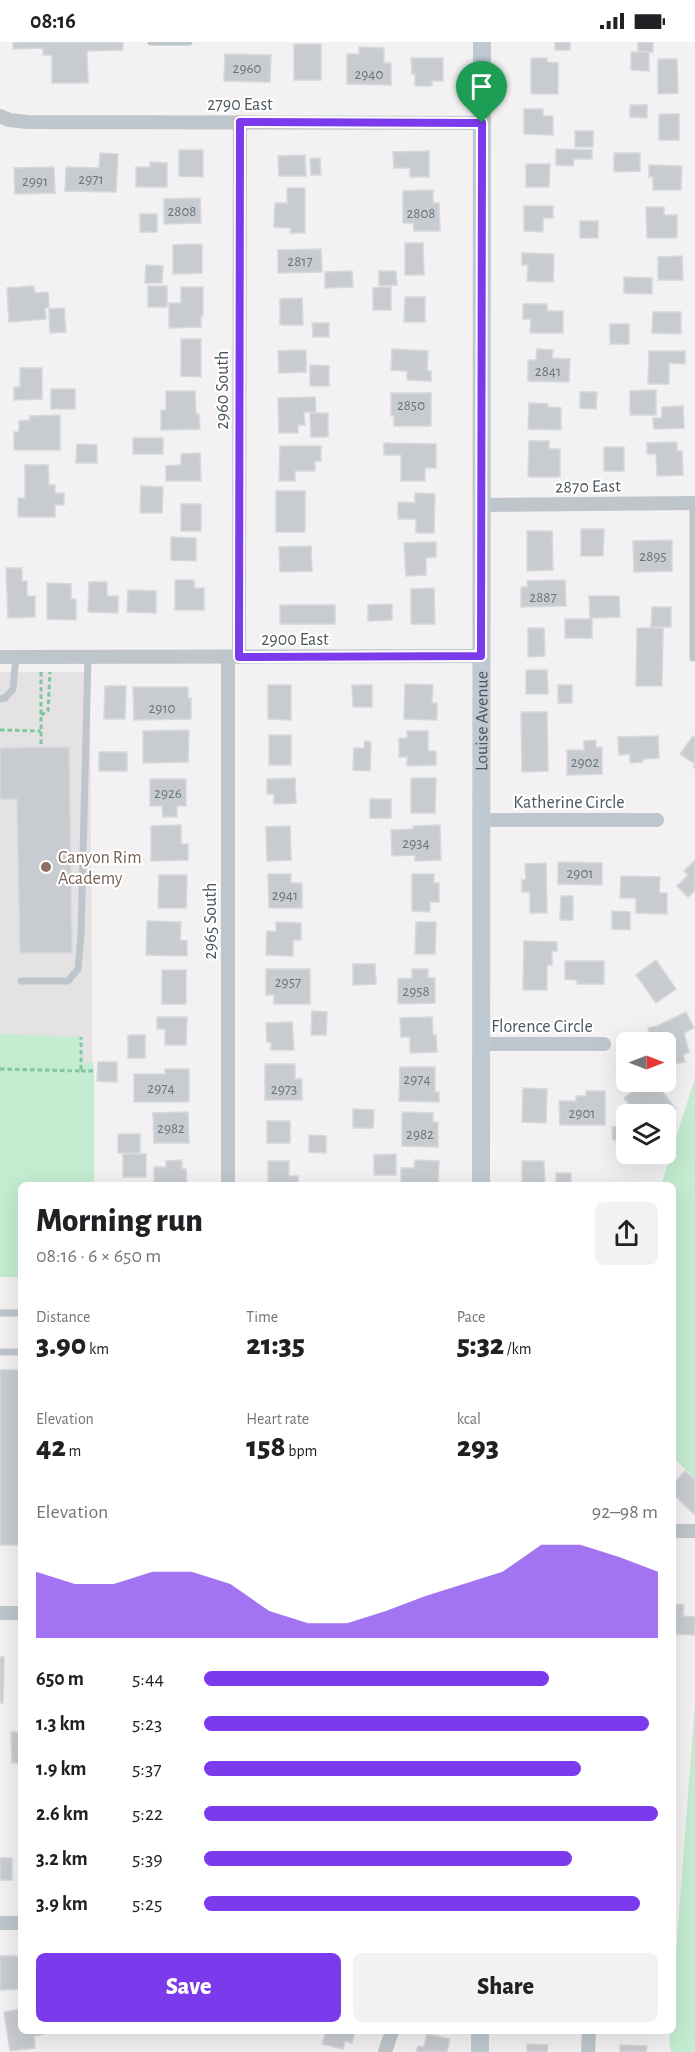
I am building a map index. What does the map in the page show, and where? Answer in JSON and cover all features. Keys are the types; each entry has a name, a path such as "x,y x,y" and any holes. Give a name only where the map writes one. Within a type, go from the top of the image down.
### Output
{"street":[{"name":"Louise Avenue","path":"481,1182 482,42"},
{"name":"2790 East","path":"0,116 9,120 28,122 482,123"},
{"name":"2960 South","path":"234,657 240,122"},
{"name":"2870 East","path":"481,505 694,503"},
{"name":"2900 East","path":"0,657 481,656"},
{"name":"2965 South","path":"228,1182 234,657"},
{"name":"Katherine Circle","path":"481,820 657,820"},
{"name":"Florence Circle","path":"481,1044 604,1044"},
{"path":"676,1531 695,1531"},
{"path":"0,1613 18,1613"},
{"path":"0,1923 18,1923"},
{"path":"385,2052 391,2034"},
{"path":"480,2034 480,2052"},
{"path":"588,2052 589,2034"}],"lane":[{"path":"151,42 189,42"},
{"path":"693,658 694,503"},
{"path":"0,699 14,689 16,657"},
{"path":"21,981 68,981 78,969 84,854 88,657"},
{"path":"0,1313 18,1313"},
{"path":"0,1352 18,1352"}],"path":[{"path":"41,672 41,747"},
{"path":"41,715 48,711 50,672"},
{"path":"0,730 41,731"},
{"path":"81,1037 81,1071"},
{"path":"0,1069 94,1071"}],"shaded area":[{"name":"Canyon Rim Academy","path":"0,672 90,672 93,1182 18,1182 18,1277 0,1277"}],"green space":[{"path":"0,1034 81,1037 81,1063 93,1062 94,1071 94,1182 18,1182 18,1277 0,1277"},
{"path":"695,1078 695,1479 676,1460 676,1182 662,1182 668,1164 676,1164 676,1138"},
{"path":"695,1702 695,2052 671,2052 669,2044 670,2034 676,2034 676,1954"}],"building":[{"path":"13,42 123,42 123,50 87,51 88,83 52,83 52,55 43,55 43,48 13,49"},
{"path":"555,42 570,42 570,50 555,50"},
{"path":"638,42 653,42 653,52 638,51"},
{"path":"294,44 321,44 321,80 294,80"},
{"path":"359,47 384,48 384,63 391,63 391,85 347,84 347,54 359,54"},
{"path":"631,52 649,52 649,71 631,70"},
{"path":"225,54 271,55 270,82 224,81"},
{"path":"411,58 443,58 443,81 432,81 432,86 415,86"},
{"path":"531,58 547,58 547,62 558,63 558,94 531,94"},
{"path":"658,59 677,59 678,93 658,94"},
{"path":"630,105 647,105 647,118 630,117"},
{"path":"524,109 543,109 543,116 553,116 553,135 524,134"},
{"path":"659,114 679,114 679,140 659,140"},
{"path":"575,131 593,131 593,147 575,147"},
{"path":"556,149 592,150 592,159 574,159 573,166 556,165"},
{"path":"179,150 203,150 203,177 179,176"},
{"path":"429,151 429,177 410,177 410,168 394,168 393,152"},
{"path":"100,153 118,154 116,192 65,191 66,167 99,168"},
{"path":"614,153 640,153 640,171 614,172"},
{"path":"305,155 306,176 279,176 278,156"},
{"path":"320,158 321,175 311,175 310,159"},
{"path":"150,162 167,163 167,187 136,187 136,167 150,167"},
{"path":"526,164 550,164 549,187 526,187"},
{"path":"649,165 682,166 681,190 653,190 653,177 649,177"},
{"path":"54,167 55,193 15,194 14,168"},
{"path":"287,188 305,188 305,233 290,233 291,228 274,227 275,203 287,203"},
{"path":"433,190 433,203 439,203 440,231 414,231 413,223 403,223 403,191"},
{"path":"200,198 201,223 164,224 164,199"},
{"path":"524,206 553,206 553,218 543,218 543,232 524,231"},
{"path":"646,207 664,207 664,215 677,215 677,238 647,238"},
{"path":"140,214 157,214 157,232 140,232"},
{"path":"580,221 598,221 598,238 580,238"},
{"path":"405,243 423,243 424,275 405,275"},
{"path":"202,244 202,273 173,274 173,245"},
{"path":"321,249 322,272 278,273 278,250"},
{"path":"522,253 554,254 553,282 527,281 528,265 522,265"},
{"path":"682,256 683,280 658,280 658,257"},
{"path":"146,265 163,266 162,283 145,283"},
{"path":"352,271 353,287 325,288 325,272"},
{"path":"379,271 396,271 397,285 379,286"},
{"path":"624,277 652,278 652,294 624,293"},
{"path":"34,286 35,293 48,292 49,307 45,308 46,319 9,322 7,288"},
{"path":"148,286 167,286 167,307 148,307"},
{"path":"181,287 203,287 201,327 169,328 169,303 181,303"},
{"path":"391,287 391,310 373,310 373,288"},
{"path":"405,297 425,297 425,322 404,322"},
{"path":"302,298 303,325 280,325 280,299"},
{"path":"523,304 547,304 547,311 563,311 563,333 530,333 531,319 523,319"},
{"path":"64,308 66,332 50,333 49,309"},
{"path":"653,312 681,312 681,334 652,333"},
{"path":"312,323 329,323 329,337 313,337"},
{"path":"610,324 629,324 629,344 610,344"},
{"path":"181,339 201,339 201,377 181,376"},
{"path":"392,349 428,351 427,370 431,371 431,381 407,380 407,371 391,370"},
{"path":"537,349 553,350 552,358 570,359 569,382 528,381 528,360 536,360"},
{"path":"306,350 306,372 279,373 278,351"},
{"path":"649,351 685,351 685,364 669,363 669,384 648,384"},
{"path":"310,365 329,366 329,386 310,386"},
{"path":"20,368 42,368 42,399 14,400 14,387 20,387"},
{"path":"51,389 75,389 75,409 51,409"},
{"path":"656,390 656,415 630,415 630,391"},
{"path":"166,391 195,391 196,414 199,414 200,429 161,430 161,410 166,410"},
{"path":"580,392 597,392 596,409 580,408"},
{"path":"391,393 431,393 431,426 394,426 394,416 391,416"},
{"path":"315,397 316,412 304,412 305,425 298,425 298,433 279,433 278,398"},
{"path":"529,403 548,404 548,407 561,408 561,430 528,429"},
{"path":"683,406 684,428 654,429 653,418 662,418 662,407"},
{"path":"310,413 328,413 328,437 311,437"},
{"path":"60,415 60,450 14,450 14,432 19,432 19,421 30,420 30,416"},
{"path":"133,438 163,438 163,454 133,454"},
{"path":"529,441 549,441 549,449 560,449 560,477 528,477"},
{"path":"677,442 677,451 682,451 683,475 657,476 656,454 647,454 647,443"},
{"path":"384,443 436,444 436,468 425,468 425,481 401,481 401,455 384,455"},
{"path":"77,444 97,445 97,463 76,463"},
{"path":"280,446 321,446 321,461 315,461 315,471 295,471 295,481 279,481"},
{"path":"604,447 624,447 624,471 604,471"},
{"path":"200,453 201,481 166,481 166,466 181,465 181,454"},
{"path":"25,465 48,465 49,485 55,485 55,493 64,493 64,505 55,505 55,517 18,517 18,498 25,498"},
{"path":"141,486 163,487 162,513 140,513"},
{"path":"276,491 305,491 305,532 276,532"},
{"path":"415,493 435,494 434,533 416,533 416,519 398,519 398,502 415,503"},
{"path":"181,504 201,504 201,531 181,531"},
{"path":"581,529 604,529 603,556 581,556"},
{"path":"527,531 552,531 553,570 527,571"},
{"path":"171,537 196,538 196,561 171,560"},
{"path":"672,540 672,571 634,572 633,541"},
{"path":"436,542 436,557 426,558 426,575 406,576 404,543"},
{"path":"311,546 312,571 280,572 279,547"},
{"path":"6,568 22,568 22,581 27,581 27,596 35,596 35,617 8,618"},
{"path":"175,580 194,580 194,588 204,588 204,610 175,610"},
{"path":"565,580 566,606 521,607 521,587 528,587 527,581"},
{"path":"89,582 107,582 107,596 118,596 118,613 88,612"},
{"path":"47,583 71,584 71,599 76,599 76,620 47,619"},
{"path":"434,588 435,624 411,624 411,589"},
{"path":"128,590 156,591 156,613 127,612"},
{"path":"589,596 619,596 620,617 590,618"},
{"path":"392,604 392,620 368,621 368,605"},
{"path":"280,605 335,605 335,624 280,624"},
{"path":"652,607 671,607 671,627 651,627"},
{"path":"565,619 592,619 592,638 565,638"},
{"path":"528,628 544,628 545,656 528,657"},
{"path":"637,628 663,628 662,686 636,686"},
{"path":"526,670 547,670 548,694 526,694"},
{"path":"405,684 433,685 432,703 437,703 437,720 404,719"},
{"path":"268,685 291,685 291,720 268,719"},
{"path":"352,685 372,685 372,707 353,707"},
{"path":"558,685 572,685 572,703 558,703"},
{"path":"105,686 126,686 125,719 104,719"},
{"path":"133,687 188,687 188,698 191,698 191,719 134,720"},
{"path":"521,712 547,712 548,771 522,772"},
{"path":"189,730 188,762 143,763 143,731"},
{"path":"407,731 428,731 428,751 436,751 436,765 407,766 407,757 399,757 399,738 407,738"},
{"path":"269,735 291,735 291,765 269,765"},
{"path":"658,736 659,758 630,763 630,754 619,755 618,737"},
{"path":"693,736 695,738 695,764 680,754"},
{"path":"596,740 596,748 602,747 602,774 567,775 567,750 584,750 584,741"},
{"path":"365,741 371,742 370,771 353,770 354,748 364,748"},
{"name":"Canyon Rim Academy","path":"69,747 72,953 20,953 17,799 0,799 0,748"},
{"path":"99,752 127,752 127,771 99,771"},
{"path":"295,778 296,803 274,804 274,794 267,794 267,779"},
{"path":"411,778 436,778 435,813 411,813"},
{"path":"150,779 186,779 186,806 177,806 177,817 163,817 162,806 150,806"},
{"path":"370,799 391,799 391,818 370,818"},
{"path":"181,825 181,844 188,844 188,860 151,861 151,826"},
{"path":"440,825 441,860 415,861 415,855 392,856 391,830"},
{"path":"290,826 291,860 267,861 266,827"},
{"path":"695,860 695,891 688,897 677,886 688,875 684,871"},
{"path":"558,862 602,863 602,885 558,884"},
{"path":"546,863 547,913 530,913 530,892 522,892 522,880 526,880 525,864"},
{"path":"268,874 291,874 291,883 302,883 302,908 269,908"},
{"path":"412,874 434,874 434,883 439,883 439,902 430,902 430,912 412,911"},
{"path":"159,875 187,875 186,908 158,908"},
{"path":"621,876 660,877 659,893 667,893 667,914 636,913 636,898 620,898"},
{"path":"561,896 573,896 573,920 560,920"},
{"path":"612,911 630,912 630,930 612,929"},
{"path":"147,921 181,922 180,940 187,941 187,956 146,955"},
{"path":"276,922 301,923 301,940 293,940 293,956 266,955 267,931 276,932"},
{"path":"416,922 436,922 435,954 415,954"},
{"path":"524,941 557,942 557,951 552,951 552,965 547,965 547,990 523,990"},
{"path":"656,960 676,989 656,1003 636,975"},
{"path":"565,961 604,961 604,984 577,984 577,980 565,979"},
{"path":"353,964 375,964 376,984 353,985"},
{"path":"266,969 310,969 310,1004 274,1004 274,995 266,995"},
{"path":"412,969 428,969 428,978 435,978 435,1003 398,1004 398,979 412,978"},
{"path":"162,970 186,970 186,1004 162,1004"},
{"path":"312,1011 327,1012 326,1035 311,1035"},
{"path":"686,1012 694,1028 684,1033 689,1052 683,1055 685,1062 676,1064 676,1032 649,1032 648,1028"},
{"path":"157,1017 187,1017 186,1045 165,1045 165,1029 157,1029"},
{"path":"432,1017 437,1052 410,1053 410,1037 401,1037 400,1018"},
{"path":"292,1022 294,1050 271,1050 271,1042 267,1042 266,1023"},
{"path":"128,1035 145,1035 145,1058 128,1058"},
{"path":"98,1062 117,1062 117,1082 97,1081"},
{"path":"265,1064 295,1064 295,1079 302,1079 302,1100 265,1100"},
{"path":"400,1067 435,1067 435,1092 439,1092 439,1102 399,1101"},
{"path":"165,1069 189,1069 189,1102 134,1102 134,1074 165,1074"},
{"path":"523,1088 547,1089 546,1123 522,1122"},
{"path":"586,1091 605,1091 605,1125 560,1125 559,1101 576,1101 576,1096 586,1096"},
{"path":"632,1092 663,1092 672,1104 629,1104 624,1098"},
{"path":"353,1109 374,1110 373,1128 353,1128"},
{"path":"188,1112 189,1143 154,1143 153,1113"},
{"path":"402,1112 433,1113 433,1122 438,1122 438,1147 402,1146"},
{"path":"267,1121 290,1121 290,1143 267,1143"},
{"path":"612,1127 616,1127 616,1140 613,1140"},
{"path":"118,1134 140,1134 140,1153 118,1153"},
{"path":"309,1135 326,1136 326,1153 309,1152"},
{"path":"123,1154 146,1154 146,1177 123,1177"},
{"path":"396,1154 396,1175 374,1175 374,1155"},
{"path":"182,1160 182,1169 186,1169 187,1182 154,1182 154,1167 166,1167 166,1161"},
{"path":"415,1160 439,1161 438,1182 401,1182 401,1168 414,1168"},
{"path":"268,1161 289,1161 289,1176 298,1176 298,1182 268,1182"},
{"path":"522,1161 544,1161 545,1182 522,1182"},
{"path":"556,1173 571,1173 571,1182 556,1182"},
{"path":"0,1370 18,1370 18,1545 0,1545"},
{"path":"685,1471 695,1480 695,1515 676,1497 676,1481"},
{"path":"676,1604 684,1605 683,1616 695,1617 695,1635 676,1634"},
{"path":"0,1657 4,1657 3,1703 0,1703"},
{"path":"11,1732 18,1732 18,1763 12,1763"},
{"path":"0,1858 12,1858 12,1880 0,1880"},
{"path":"0,1956 18,1956 18,1989 0,1990"},
{"path":"18,2010 18,2034 44,2034 34,2036 35,2048 10,2051 4,2012"},
{"path":"325,2034 354,2034 352,2043 345,2041 343,2049 322,2044"},
{"path":"427,2034 450,2039 447,2052 416,2052 418,2046 424,2047"},
{"path":"527,2044 548,2045 547,2052 527,2052"},
{"path":"620,2045 647,2046 646,2052 620,2052"}],"place":[{"name":"Canyon Rim Academy","path":"46,867"}],"route":[{"path":"240,122 482,123 481,656 239,657 240,122"}]}
